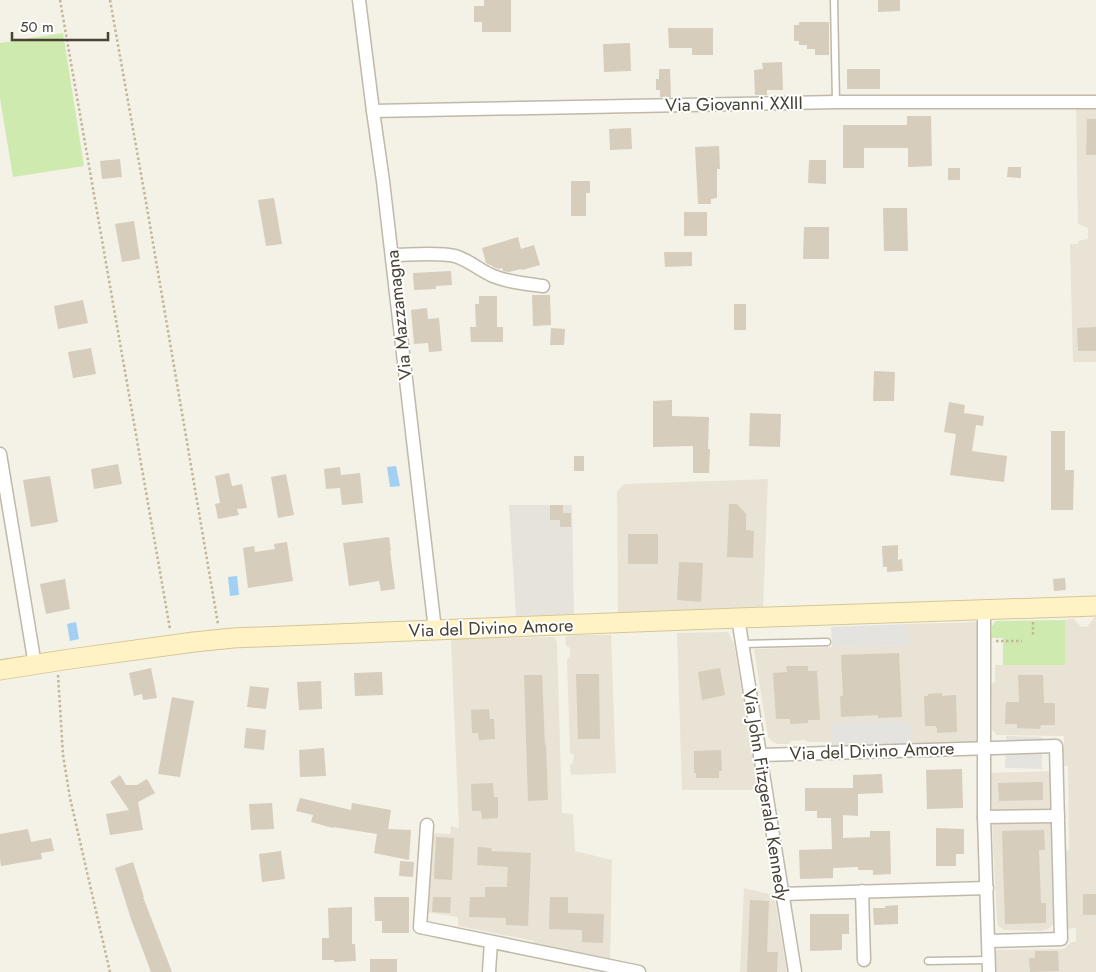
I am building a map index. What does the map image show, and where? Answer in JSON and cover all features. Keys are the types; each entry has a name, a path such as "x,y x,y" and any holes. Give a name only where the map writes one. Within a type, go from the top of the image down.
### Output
{"main road":[{"name":"Via del Divino Amore","path":"0,670 220,639 1096,606"}],"street":[{"name":"Via Mazzamagna","path":"359,0 384,181 434,630"},
{"name":"Via Giovanni XXIII","path":"373,111 836,102 1096,102"},
{"path":"392,255 450,255 465,260 493,276 543,286"},
{"path":"0,454 35,664"},
{"path":"984,610 984,818 989,966"},
{"name":"Via John Fitzgerald Kennedy","path":"738,618 794,972"},
{"name":"Via del Divino Amore","path":"760,755 1056,746 1062,939 988,941"},
{"path":"984,818 1058,816"},
{"path":"427,825 420,927 639,972"},
{"path":"782,894 987,888"},
{"path":"862,891 864,960"},
{"path":"489,972 491,942"}],"lane":[{"path":"834,0 836,102"},
{"path":"742,644 827,642"},
{"path":"928,961 989,966"}],"path":[{"path":"60,0 173,645"},
{"path":"110,0 220,639"},
{"path":"984,641 1022,641"},
{"path":"56,661 63,756 70,798 110,972"}],"shaded area":[{"path":"1076,107 1096,107 1096,362 1073,362 1070,244 1078,244 1078,241 1088,239 1088,228 1078,224"},
{"path":"768,479 763,609 618,615 617,492 624,484"},
{"path":"509,505 572,505 574,614 516,616"},
{"path":"1095,617 1096,972 996,972 995,950 1064,949 1071,942 1076,942 1076,928 1065,929 1062,851 1069,850 1068,766 1060,766 1060,746 1064,747 1064,736 996,735 992,729 991,684 995,682 995,665 1065,665 1065,620 1074,619 1080,626 1087,627"},
{"path":"980,622 980,744 911,745 910,721 831,724 832,742 808,742 805,740 791,741 789,744 777,744 768,737 754,649 908,645 908,624"},
{"path":"908,624 909,645 832,647 831,627"},
{"path":"728,632 734,644 758,790 682,790 677,633"},
{"path":"569,635 611,635 616,773 571,775 570,765 573,763 574,755 570,753 567,660 570,656 570,648 566,645 565,638"},
{"path":"554,637 557,642 562,813 573,814 575,851 612,860 610,962 534,945 534,941 458,926 458,917 427,912 432,833 450,834 451,826 459,828 451,639"},
{"path":"910,721 912,757 832,759 831,723"},
{"path":"1006,736 1042,737 1042,769 1005,768"},
{"path":"1052,771 1052,809 992,811 990,773"},
{"path":"1052,820 1055,921 1050,928 1041,931 1004,930 998,926 997,919 992,822"},
{"path":"744,888 774,895 787,972 740,972"}],"green space":[{"path":"63,33 84,166 13,177 0,98 0,43"},
{"path":"1065,620 1065,665 1003,665 1003,638 991,638 992,626 996,621"}],"water":[{"path":"396,466 400,486 390,487 387,467"},
{"path":"237,576 239,595 230,596 228,577"},
{"path":"76,622 79,639 70,641 67,624"}],"building":[{"path":"484,0 511,0 511,32 482,32 482,22 474,22 474,6 484,6"},
{"path":"878,0 900,0 900,11 878,12"},
{"path":"799,22 829,22 829,55 815,55 815,49 807,49 807,45 799,45 799,41 794,41 794,25 799,25"},
{"path":"668,28 713,28 713,55 692,55 692,48 669,48"},
{"path":"630,43 631,71 604,72 603,44"},
{"path":"782,62 783,90 767,90 767,95 755,95 754,70 763,69 762,63"},
{"path":"659,69 670,69 671,97 660,97 660,90 656,90 656,79 659,79"},
{"path":"847,69 880,69 880,89 847,89"},
{"path":"907,116 931,116 932,166 908,167 908,148 864,148 864,168 843,168 843,125 907,125"},
{"path":"1087,119 1096,119 1096,155 1086,155"},
{"path":"631,128 632,149 610,150 609,129"},
{"path":"719,146 720,169 717,169 717,198 711,199 711,204 698,204 695,147"},
{"path":"120,159 122,177 102,179 100,161"},
{"path":"809,160 826,160 826,184 808,183"},
{"path":"1008,167 1021,167 1021,178 1007,177"},
{"path":"948,168 960,168 960,180 948,180"},
{"path":"571,181 590,181 590,193 586,193 586,216 571,216"},
{"path":"274,198 282,244 266,246 258,200"},
{"path":"883,208 907,208 908,251 884,251"},
{"path":"684,212 707,212 707,236 684,236"},
{"path":"134,221 140,259 122,262 115,224"},
{"path":"804,227 829,227 829,259 803,259"},
{"path":"518,237 521,249 534,245 540,265 509,272 486,263 482,248"},
{"path":"664,252 692,252 692,266 665,267"},
{"path":"451,271 452,285 436,286 436,289 414,290 413,273"},
{"path":"532,295 550,295 551,325 533,326"},
{"path":"479,296 497,296 497,327 503,327 503,342 471,342 470,327 476,327 475,304 479,304"},
{"path":"83,300 88,323 58,329 54,306"},
{"path":"734,304 746,304 746,330 734,330"},
{"path":"427,308 428,319 439,318 442,351 429,352 428,343 414,344 411,310"},
{"path":"1096,327 1096,351 1078,351 1077,328"},
{"path":"551,328 565,329 564,345 550,345"},
{"path":"91,348 96,374 73,378 68,352"},
{"path":"874,371 895,372 894,401 873,401"},
{"path":"672,400 672,416 709,417 709,473 693,473 693,446 653,447 653,401"},
{"path":"949,402 965,405 964,413 984,416 983,426 976,425 972,451 1007,456 1004,482 950,475 956,434 944,432"},
{"path":"750,413 781,414 780,447 749,446"},
{"path":"1051,431 1065,431 1065,470 1074,470 1073,510 1051,510"},
{"path":"574,456 584,456 584,471 574,471"},
{"path":"118,464 122,484 94,489 91,469"},
{"path":"340,467 341,475 360,473 363,503 342,505 340,488 326,489 324,469"},
{"path":"229,473 232,486 242,484 247,508 237,509 239,515 218,519 215,504 220,503 215,476"},
{"path":"286,474 294,515 278,518 271,477"},
{"path":"50,476 58,522 31,527 23,480"},
{"path":"729,504 737,504 746,514 746,530 754,531 753,558 727,557"},
{"path":"550,505 563,505 563,513 571,513 571,527 560,527 560,520 550,520"},
{"path":"628,534 658,534 658,564 628,564"},
{"path":"389,537 395,589 381,591 379,581 349,586 343,543"},
{"path":"287,542 293,581 248,588 243,548 254,546 255,552 275,549 274,544"},
{"path":"898,545 898,560 902,559 903,571 887,572 887,567 883,567 882,546"},
{"path":"679,562 703,563 701,602 677,600"},
{"path":"1065,578 1066,590 1054,591 1053,579"},
{"path":"65,579 70,609 46,614 40,584"},
{"path":"899,653 902,717 878,718 878,715 841,717 840,696 843,696 841,655"},
{"path":"786,666 808,666 808,671 817,671 820,720 808,720 808,723 790,724 790,719 776,719 773,673 787,672"},
{"path":"151,668 157,698 143,700 142,694 134,696 129,673"},
{"path":"720,668 725,695 702,700 698,672"},
{"path":"382,672 383,695 355,696 354,673"},
{"path":"576,674 599,674 600,739 578,739"},
{"path":"524,675 542,675 548,800 528,801"},
{"path":"1018,675 1043,675 1044,703 1055,703 1055,725 1041,725 1040,729 1017,728 1017,724 1005,724 1006,702 1019,702"},
{"path":"321,681 322,709 299,710 297,682"},
{"path":"250,686 269,688 266,709 247,707"},
{"path":"942,693 942,696 956,695 957,732 937,733 936,726 925,726 924,696"},
{"path":"172,697 194,701 180,777 158,774"},
{"path":"489,709 490,719 494,719 495,739 479,740 478,733 472,733 471,710"},
{"path":"246,728 266,730 264,750 244,748"},
{"path":"324,748 326,776 300,777 299,750"},
{"path":"721,750 722,771 719,771 719,778 696,778 696,773 694,773 694,751"},
{"path":"962,769 963,808 927,809 926,770"},
{"path":"882,774 883,793 858,794 858,816 843,815 843,838 870,837 870,831 890,831 891,874 873,875 873,870 858,870 858,867 833,868 833,878 800,879 799,850 832,849 831,818 817,818 817,811 805,811 805,788 853,788 853,775"},
{"path":"120,775 126,785 137,785 147,779 155,793 138,802 143,830 110,835 106,814 129,810 110,782"},
{"path":"1043,782 1043,800 999,801 998,783"},
{"path":"493,783 494,797 498,797 498,818 482,819 481,811 472,811 471,784"},
{"path":"300,798 351,810 352,803 391,810 388,829 411,830 409,860 374,853 377,834 333,828 311,822 313,815 296,811"},
{"path":"272,803 274,829 251,830 249,804"},
{"path":"936,828 964,829 964,854 956,854 956,866 936,866"},
{"path":"28,829 31,842 51,838 54,851 41,853 42,859 1,866 0,834"},
{"path":"1044,830 1045,850 1039,850 1041,903 1046,903 1046,923 1005,924 1002,831"},
{"path":"436,837 454,838 452,880 434,879"},
{"path":"478,847 492,848 491,851 531,853 528,926 506,925 506,918 469,917 470,897 485,897 485,887 507,887 508,867 477,865"},
{"path":"281,851 285,879 262,882 259,854"},
{"path":"400,861 414,862 413,877 399,876"},
{"path":"133,862 143,897 172,972 151,972 131,919 115,868"},
{"path":"1083,894 1096,894 1096,915 1083,915"},
{"path":"374,897 409,897 409,933 382,933 382,921 375,921"},
{"path":"433,897 451,897 450,913 432,912"},
{"path":"550,897 568,897 568,913 604,914 603,943 582,942 582,930 549,929"},
{"path":"750,900 769,901 767,952 778,952 777,972 747,972"},
{"path":"898,905 898,924 874,925 873,908"},
{"path":"352,907 352,944 355,944 356,961 334,962 334,960 322,960 322,938 329,938 328,908"},
{"path":"810,914 849,914 849,934 842,934 842,950 810,951"},
{"path":"1035,951 1058,951 1059,971 1030,972 1029,958 1035,958"},
{"path":"370,959 397,959 397,972 370,972"}]}
